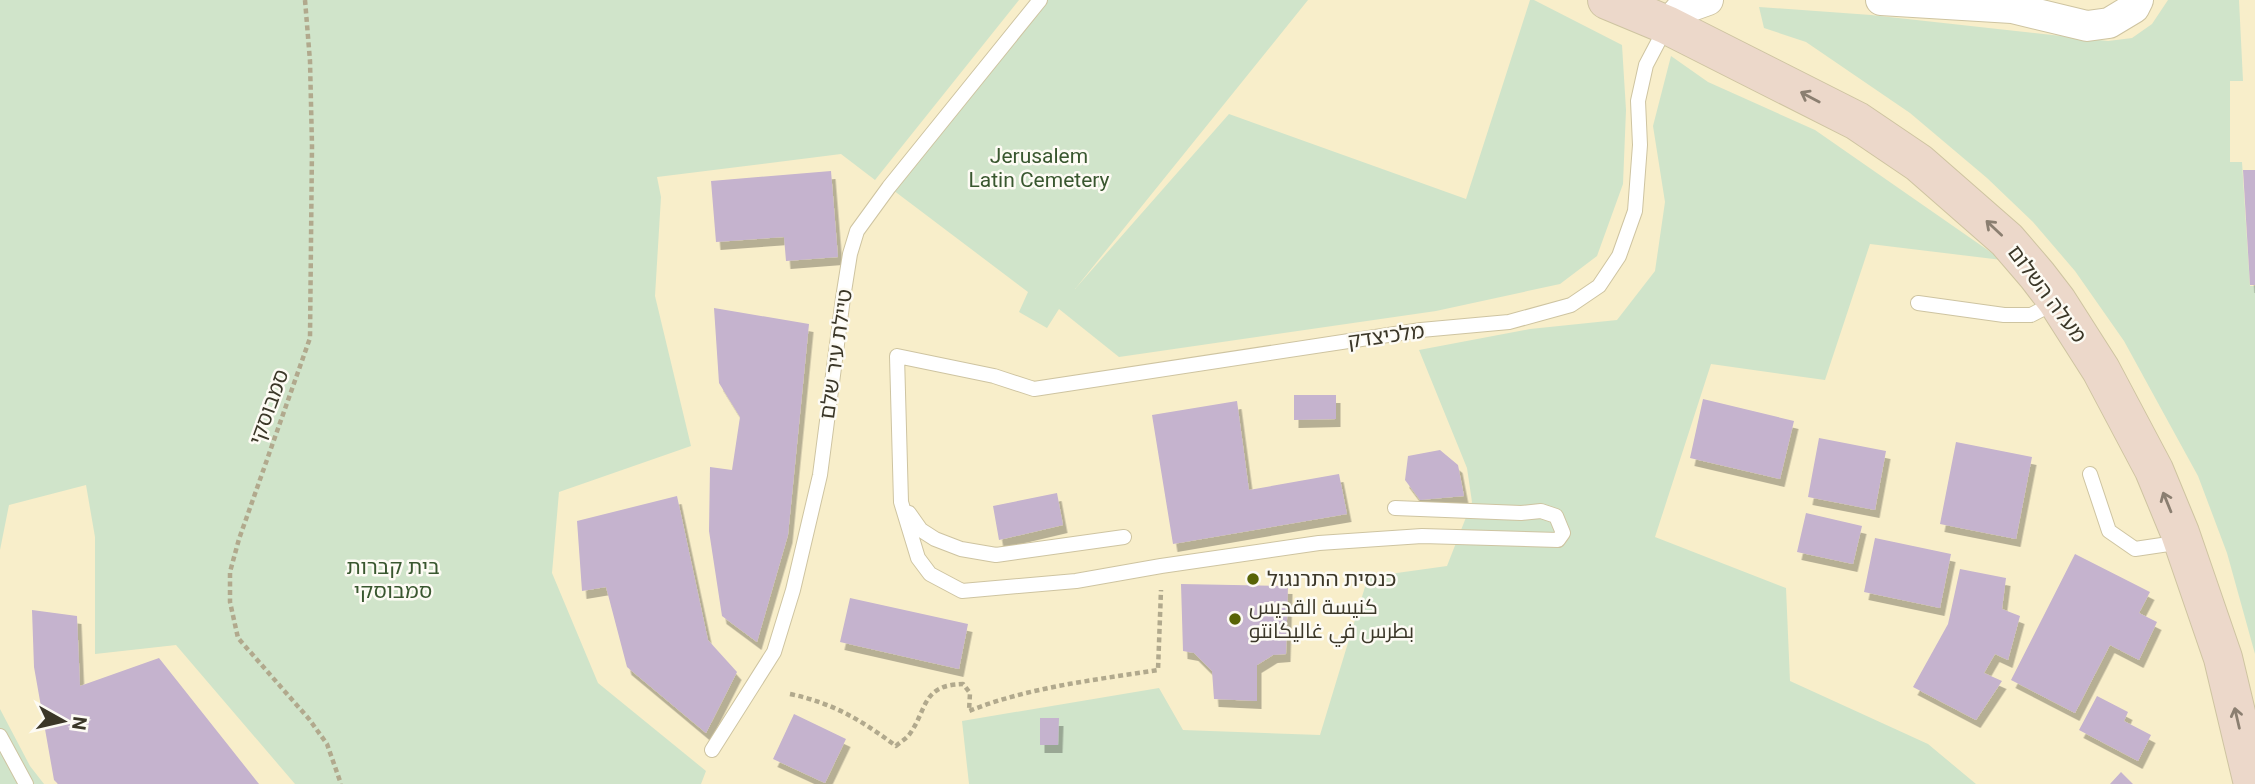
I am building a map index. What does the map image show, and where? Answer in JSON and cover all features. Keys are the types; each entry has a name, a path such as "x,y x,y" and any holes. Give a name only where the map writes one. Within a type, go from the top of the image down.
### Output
{"street":[{"name":"מעלה השלום","path":"1607,0 1667,25 1857,121 1919,163 2007,240 2057,301 2101,370 2154,470 2183,542 2223,658 2253,784"},
{"path":"1667,25 1680,10 1708,0"},
{"path":"1881,0 1969,3 2012,8 2087,26 2109,23 2134,8 2138,0"}],"lane":[{"name":"טיילת עיר שלם","path":"712,750 774,652 793,590 820,475 843,298 850,254 857,231 889,187 1040,0"},
{"name":"מלכיצדק","path":"901,502 897,356 994,376 1034,388 1422,330 1509,323 1572,305 1599,286 1619,256 1635,211 1640,145 1638,101 1646,65 1667,25"},
{"path":"1918,303 2031,315 2057,301"},
{"path":"2090,474 2109,531 2135,549 2183,542"},
{"path":"901,502 920,530 935,539 961,549 996,555 1124,537"},
{"path":"901,502 918,558 930,574 962,591 1076,581 1319,543 1422,537 1558,540 1563,533 1556,516 1541,511 1521,513 1395,508"},
{"path":"0,736 26,784"}],"path":[{"name":"סמבוסקי","path":"305,0 312,146 310,338 239,539 230,572 230,602 238,638 309,719 327,744 341,784"},
{"path":"790,694 819,700 867,724 896,746 909,736 928,696 948,685 963,684 970,693 969,711 988,703 1059,686 1158,670 1161,566"}],"green space":[{"name":"בית קברות סמבוסקי","path":"0,0 1019,0 875,180 841,154 657,177 661,197 655,296 691,446 559,492 552,573 598,683 706,771 701,784 295,784 176,645 95,654 95,537 86,485 9,505 0,550"},
{"name":"Jerusalem Latin Cemetery","path":"1042,0 1308,0 1075,289 1229,114 1466,199 1530,0 1622,45 1626,110 1623,184 1597,256 1560,284 1436,311 1119,357 1059,309 1047,328 1019,312 1028,292 889,187"},
{"path":"2168,0 2239,0 2243,81 2230,81 2230,162 2242,162 2250,286 2255,286 2255,654 2227,553 2198,476 2124,341 2075,271 2033,222 1987,178 1910,113 1806,42 1764,28 1759,7 1871,15 2108,41 2132,38 2152,24"},
{"path":"1671,56 1708,82 1815,130 2002,260 1870,244 1825,380 1711,364 1655,537 1786,588 1790,681 1928,744 1976,784 969,784 962,721 1159,688 1183,730 1320,735 1368,577 1447,566 1472,502 1467,468 1419,350 1530,329 1617,320 1655,271 1665,202 1653,126"},
{"path":"0,709 30,766 44,784 0,784"}],"building":[{"path":"2243,170 2255,170 2255,285 2250,285"},
{"path":"831,171 838,257 786,261 784,237 716,242 711,181"},
{"path":"714,308 809,324 788,535 757,642 722,616 709,531 710,467 732,470 740,417 719,383"},
{"path":"1294,395 1336,395 1336,419 1294,420"},
{"path":"1703,399 1794,421 1780,479 1690,458"},
{"path":"1237,401 1249,490 1339,474 1347,514 1173,544 1152,415"},
{"path":"1819,438 1886,451 1875,510 1808,497"},
{"path":"1956,442 2032,457 2016,539 1940,524"},
{"path":"1440,450 1458,465 1464,496 1420,500 1405,480 1408,456"},
{"path":"1057,493 1063,525 999,540 993,506"},
{"path":"677,496 708,640 737,672 706,733 627,667 606,587 582,591 577,521"},
{"path":"1806,513 1862,526 1853,564 1797,552"},
{"path":"1875,538 1951,554 1940,608 1864,592"},
{"path":"2075,554 2150,592 2139,613 2157,622 2139,660 2110,645 2075,713 2011,680"},
{"path":"1960,569 2006,578 2002,609 2020,616 2008,660 1995,654 1984,673 2002,681 1976,720 1913,687 1948,624"},
{"name":"كنيسة القديس بطرس في غاليكانتو","path":"1181,584 1288,586 1286,654 1273,655 1257,665 1257,701 1214,699 1212,671 1194,653 1183,651"},
{"path":"850,598 968,624 959,669 840,642"},
{"path":"32,610 77,616 80,686 159,658 259,784 58,784 54,780 34,667"},
{"path":"2097,696 2128,712 2124,721 2151,735 2138,761 2079,730"},
{"path":"794,714 846,739 825,783 773,759"},
{"path":"1040,718 1059,718 1058,745 1040,745"},
{"path":"2121,772 2133,784 2110,784"}],"place":[{"name":"כנסית התרנגול","path":"1253,579"},
{"name":"كنيسة القديس بطرس في غاليكانتو","path":"1235,619"}]}
